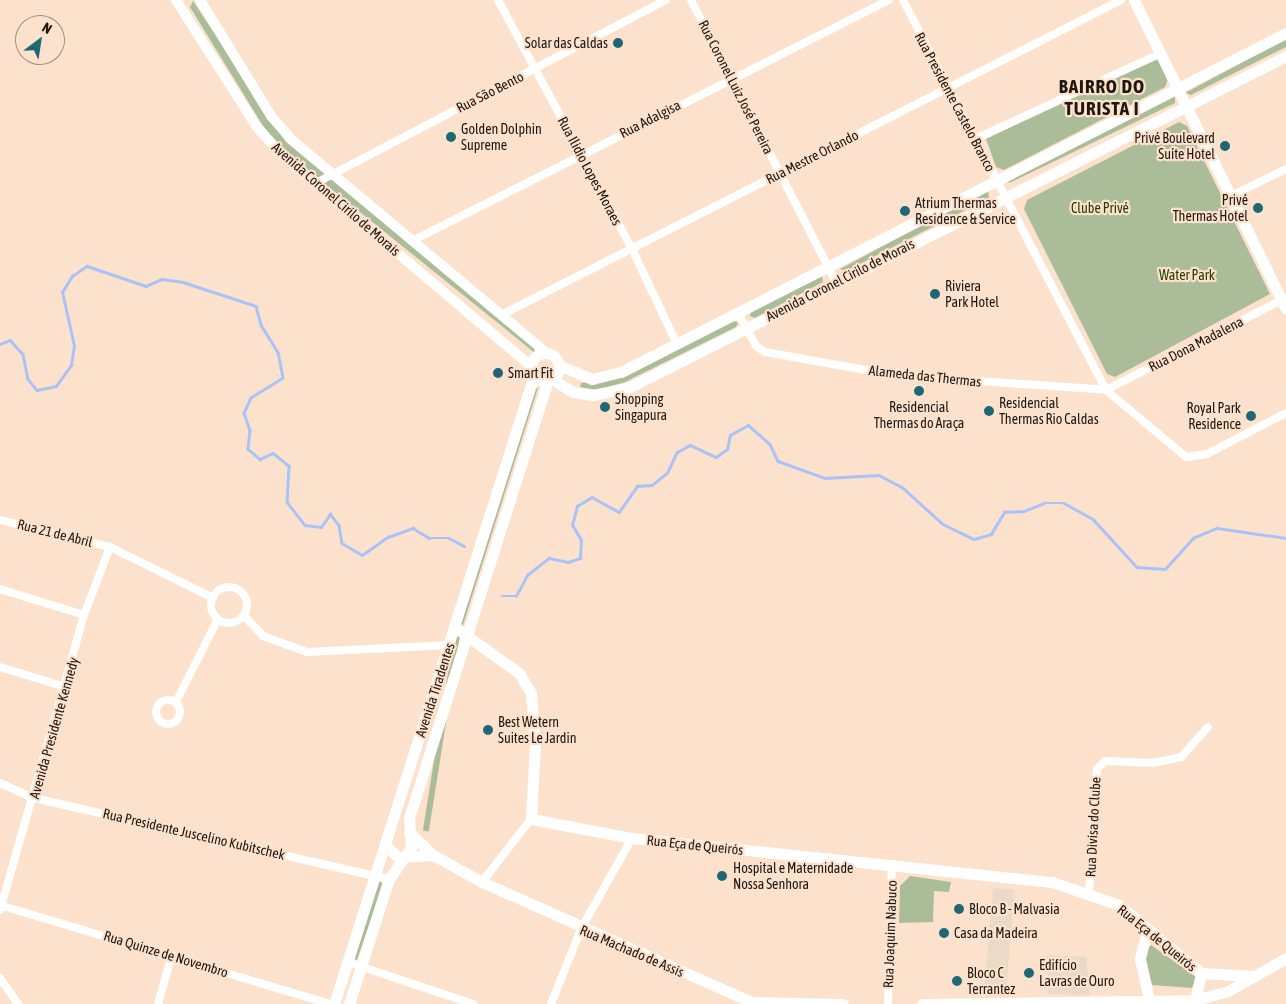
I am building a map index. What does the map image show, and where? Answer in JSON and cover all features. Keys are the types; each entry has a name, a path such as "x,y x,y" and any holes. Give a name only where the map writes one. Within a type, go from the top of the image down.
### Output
{"main road":[{"path":"1134,0 1285,302"},
{"name":"Avenida Coronel Cirilo de Morais","path":"547,353 559,365 578,376 604,377 677,344 1178,86 1286,33"},
{"name":"Avenida Coronel Cirilo de Morais","path":"533,371 573,392 604,395 630,387 1286,56"},
{"path":"533,371 535,358 547,353"},
{"name":"Avenida Tiradentes","path":"349,1004 389,879 410,847 409,818 470,634 550,380 559,365"},
{"name":"Avenida Tiradentes","path":"333,1004 456,628 533,371"},
{"path":"573,392 578,376"},
{"path":"456,628 470,634 519,673 531,693 535,744 531,820"},
{"name":"Rua Eça de Queirós","path":"531,820 632,838 1052,882 1090,893 1119,905 1201,973 1254,976"},
{"path":"390,830 409,832"},
{"name":"Rua Machado de Assis","path":"409,832 433,855 482,882 581,930 751,1003 843,1004"},
{"path":"385,844 393,856 403,858 433,855"},
{"path":"1147,930 1140,959 1150,1000"},
{"path":"922,1004 1150,1000 1195,1002 1228,991 1286,958"},
{"path":"1195,1002 1201,973"}],"street":[{"name":"Avenida Coronel Cirilo de Morais","path":"176,0 185,0"},
{"name":"Avenida Coronel Cirilo de Morais","path":"176,0 257,127 314,184 533,371"},
{"name":"Avenida Coronel Cirilo de Morais","path":"200,0 281,129 331,174 503,314 547,353"},
{"name":"Rua Ilidio Lopes Moraes","path":"498,0 633,251 677,344"},
{"name":"Rua São Bento","path":"314,184 666,0"},
{"name":"Rua Coronel Luiz José Pereira","path":"691,0 836,282"},
{"name":"Rua Adalgisa","path":"412,241 889,0"},
{"name":"Rua Presidente Castelo Branco","path":"903,0 947,89 1106,390"},
{"name":"Rua Mestre Orlando","path":"503,314 633,251 780,173 1121,0"},
{"path":"975,139 1161,53"},
{"path":"1232,196 1286,169"},
{"name":"Rua Dona Madalena","path":"1106,390 1285,302"},
{"name":"Alameda das Thermas","path":"738,313 756,346 765,352 894,376 1106,390"},
{"path":"1106,390 1186,458 1207,454 1286,413"},
{"name":"Rua 21 de Abril","path":"0,520 110,547 213,598"},
{"name":"Avenida Presidente Kennedy","path":"0,907 66,687 84,615 110,547"},
{"path":"0,589 84,615"},
{"path":"221,589 238,590 246,599 244,616 234,622 218,619 212,609 213,598 221,589"},
{"path":"244,616 264,636 307,652 450,644"},
{"path":"176,702 218,619"},
{"path":"0,667 66,687"},
{"name":"Rua Divisa do Clube","path":"1090,893 1097,769 1105,761 1153,763 1181,757 1208,727"},
{"name":"Rua Presidente Juscelino Kubitschek","path":"0,784 34,798 389,879"},
{"path":"482,882 531,820"},
{"path":"551,1004 581,930 632,838"},
{"name":"Rua Joaquim Nabuco","path":"888,1004 892,864"},
{"name":"Rua Quinze de Novembro","path":"0,907 172,955 333,1004"},
{"path":"158,1004 172,955"},
{"path":"348,962 473,1004"},
{"path":"0,978 18,1004"}],"shaded area":[{"path":"993,888 1015,890 1006,995 984,993"},
{"path":"1047,955 1086,957 1090,995 1048,994"}],"green space":[{"path":"193,1 286,142 534,347 535,353 283,150 263,126 190,7"},
{"path":"1286,39 1286,47 1191,95 1185,93"},
{"path":"1157,58 1168,79 1165,87 1004,170 996,167 986,139"},
{"path":"1175,96 1175,103 1009,183 1008,181"},
{"path":"1179,122 1187,126 1270,294 1115,377 1107,374 1024,209 1027,200"},
{"path":"988,190 989,198 846,271 840,269"},
{"path":"822,276 823,282 755,318 750,316 751,311"},
{"path":"733,320 738,323 736,327 625,382 598,390 580,387 581,383 613,380"},
{"path":"538,388 463,625 458,623 535,389"},
{"path":"454,634 460,635 429,831 423,831"},
{"path":"910,876 951,882 949,892 934,891 933,922 899,923 900,886"},
{"path":"379,880 383,884 357,960 354,959"},
{"path":"1151,945 1196,977 1192,988 1152,985 1144,954"}],"waterway":[{"path":"0,344 10,340 23,354 28,379 37,390 56,386 71,365 74,346 62,292 72,276 87,266 146,286 162,279 183,282 256,306 261,325 278,352 283,378 251,398 244,413 250,430 248,449 260,459 273,453 289,466 287,502 305,525 321,527 330,514 339,525 342,543 362,555 388,537 413,528 429,538 449,538 464,546"},
{"path":"502,596 516,596 527,575 549,558 568,562 580,558 581,540 572,525 577,506 592,497 619,512 637,486 652,485 667,473 677,452 690,445 716,457 727,449 730,435 748,425 770,444 778,461 825,478 879,475 902,487 943,524 974,539 991,534 1004,512 1024,511 1044,503 1064,503 1093,519 1137,567 1165,569 1193,538 1217,528 1286,538"}],"place":[{"name":"Solar das Caldas","path":"618,43"},
{"name":"Golden Dolphin Supreme","path":"451,137"},
{"name":"Privé Boulevard Suíte Hotel","path":"1225,146"},
{"name":"Privé Thermas Hotel","path":"1258,208"},
{"name":"Atrium Thermas Residence & Service","path":"905,211"},
{"name":"Riviera Park Hotel","path":"935,294"},
{"name":"Smart Fit","path":"498,373"},
{"name":"Residencial Thermas do Araça","path":"919,391"},
{"name":"Shopping Singapura","path":"605,407"},
{"name":"Residencial Thermas Rio Caldas","path":"989,411"},
{"name":"Royal Park Residence","path":"1251,416"},
{"name":"Best Wetern Suites Le Jardin","path":"488,730"},
{"name":"Hospital e Maternidade Nossa Senhora","path":"722,876"},
{"name":"Bloco B - Malvasia","path":"959,909"},
{"name":"Casa da Madeira","path":"944,933"},
{"name":"Edifício Lavras de Ouro","path":"1029,973"},
{"name":"Bloco C Terrantez","path":"957,981"}],"district":[{"name":"BAIRRO DO TURISTA I","path":"1102,98"}],"park label":[{"name":"Clube Privé","path":"1100,208"},
{"name":"Water Park","path":"1187,275"}]}
